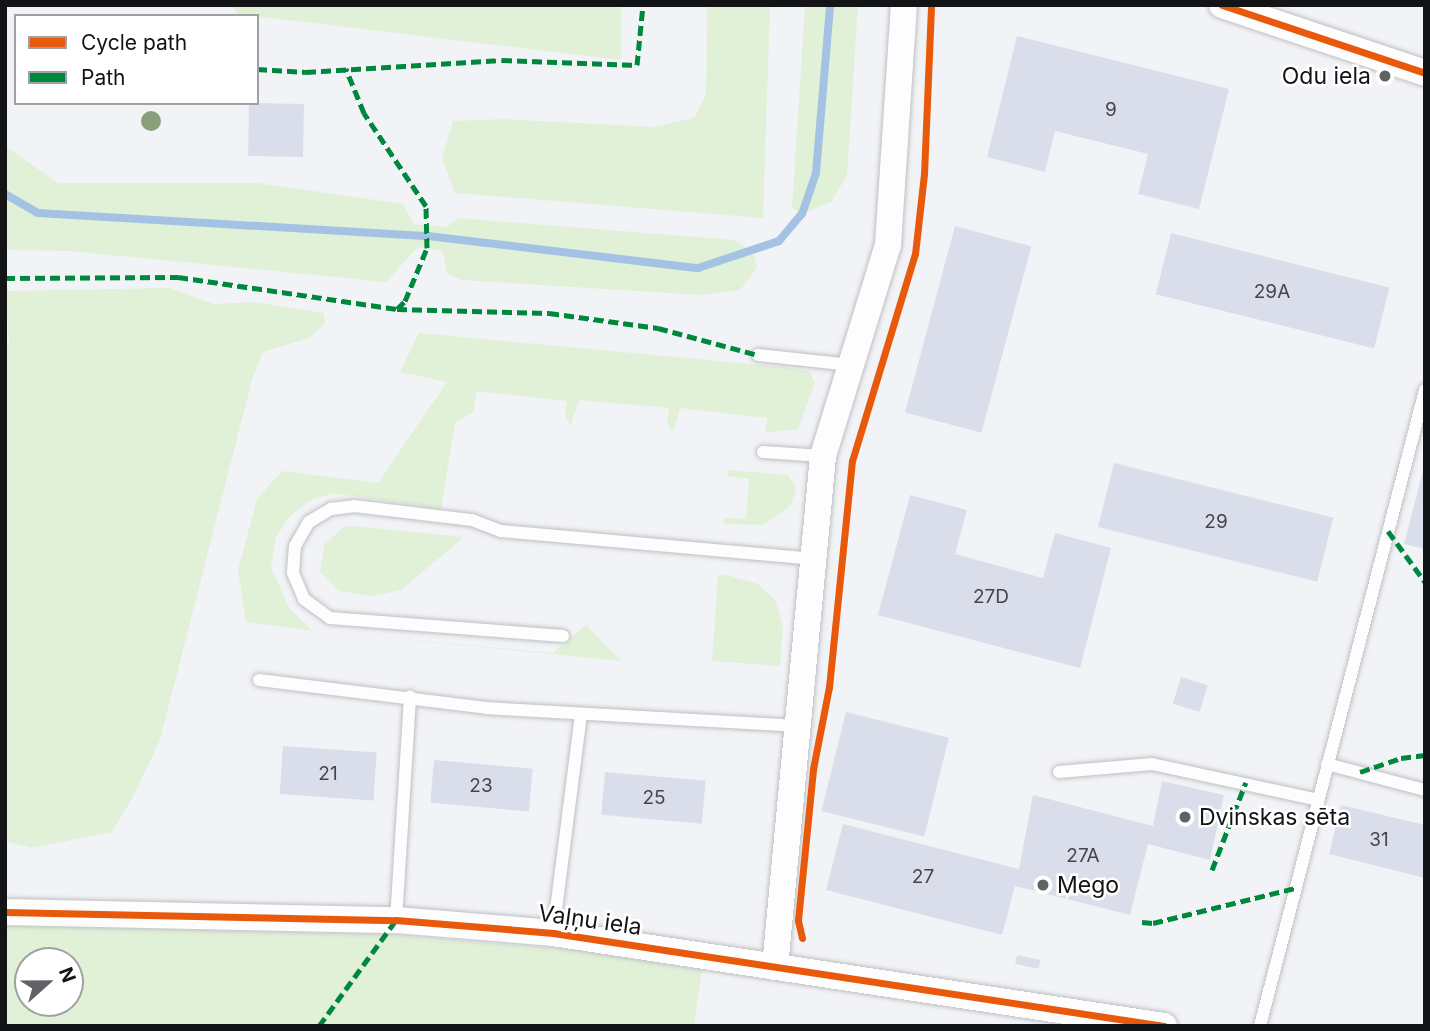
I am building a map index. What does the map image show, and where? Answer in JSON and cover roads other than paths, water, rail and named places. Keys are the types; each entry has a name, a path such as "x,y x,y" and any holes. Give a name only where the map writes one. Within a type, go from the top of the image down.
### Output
{"street":[{"path":"775,967 823,456 888,245 904,5"},
{"path":"1222,5 1425,73"},
{"name":"Vaļņu iela","path":"5,912 397,920 553,933 1164,1026"}],"lane":[{"path":"758,355 851,365"},
{"path":"1260,1026 1425,390"},
{"path":"763,452 823,456"},
{"path":"563,636 330,618 304,599 293,573 295,546 309,522 331,509 354,506 458,519 501,531 812,559"},
{"path":"259,680 581,715 797,726"},
{"path":"397,920 410,696"},
{"path":"553,933 581,715"},
{"path":"1059,772 1152,764 1318,800"},
{"path":"1327,764 1425,790"}],"waterway":[{"path":"5,194 38,213 428,236 698,268 779,241 802,214 816,173 830,5"}],"place":[{"name":"Odu iela","path":"1385,76"},
{"name":"Dvinskas sēta","path":"1185,817"},
{"name":"Mego","path":"1043,885"}]}
